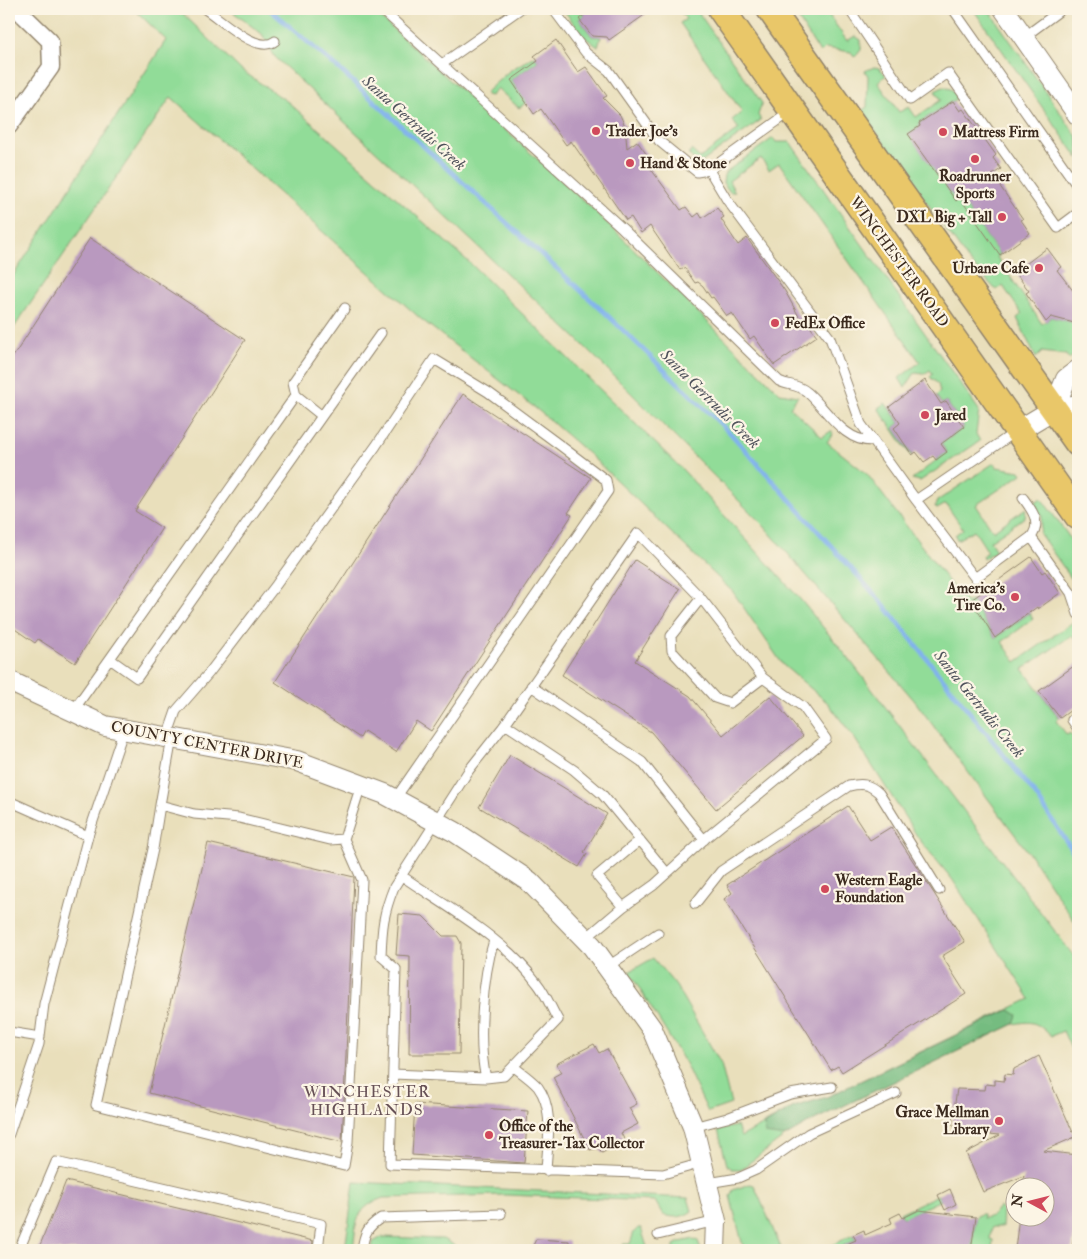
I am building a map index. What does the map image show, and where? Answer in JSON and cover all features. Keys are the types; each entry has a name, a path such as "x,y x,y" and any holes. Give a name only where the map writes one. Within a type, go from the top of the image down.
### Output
{"main road":[{"name":"WINCHESTER ROAD","path":"721,9 791,112 1019,430 1078,516"},
{"path":"770,9 1066,407 1078,443"}],"street":[{"path":"9,126 51,67 50,41 16,9"},
{"path":"1004,9 1078,115"},
{"path":"1019,430 1066,407 1066,379 1078,370"},
{"name":"COUNTY CENTER DRIVE","path":"9,681 105,726 297,761 361,785 394,799 437,822 529,881 585,939 652,1028 694,1127 716,1221 715,1250"},
{"name":"COUNTY CENTER DRIVE","path":"716,1221 732,1250"}],"lane":[{"path":"205,9 244,38 264,46 275,42"},
{"path":"381,9 622,228 779,381 786,385 798,386 807,392 837,425 859,439 873,441"},
{"path":"442,64 520,9"},
{"path":"553,9 586,53 610,71 659,141 697,172 709,170 791,112"},
{"path":"850,9 910,100 948,73 1058,228 1078,213"},
{"path":"953,9 1078,187"},
{"path":"1024,37 1062,9"},
{"path":"709,170 727,200 830,338 861,424 975,578 1031,537 1036,526 1035,515 1023,498"},
{"path":"322,416 296,395 293,382 345,308"},
{"path":"110,659 137,678 381,333"},
{"path":"361,785 344,839 362,880 348,1142 344,1166 96,1105 153,849 169,738 176,711 209,673 276,585 376,446 434,359 488,392 562,446 606,480 608,491 394,799"},
{"path":"72,711 296,395"},
{"path":"916,500 1019,430"},
{"path":"585,939 667,874 704,840 826,740 803,707 763,678 701,598 638,533 505,724 469,770 394,887 383,919 381,956 396,969 390,1164 663,1174 703,1162"},
{"path":"1031,537 1071,593 1078,614"},
{"path":"701,598 671,636 672,651 715,698 730,703 763,678"},
{"path":"532,686 642,762 704,840"},
{"path":"1078,714 1072,720 1078,729"},
{"path":"505,724 574,770 602,794 667,874"},
{"path":"9,1134 26,1086 40,1037 44,1004 88,836 124,729"},
{"path":"695,904 721,871 849,786 858,784 869,784 879,793 938,890"},
{"path":"9,801 88,836"},
{"path":"160,805 194,814 239,818 330,840 344,839"},
{"path":"623,907 597,876 640,840"},
{"path":"393,1074 486,1078 504,1076 558,1020 538,984 515,957 494,940 402,876"},
{"path":"607,967 658,933"},
{"path":"486,1078 481,1058 487,963 494,940"},
{"path":"9,1032 40,1037"},
{"path":"514,1067 537,1086 546,1100 548,1117 546,1171"},
{"path":"694,1127 790,1094 832,1087"},
{"path":"708,1183 738,1178 756,1170 809,1133 896,1092"},
{"path":"19,1250 56,1162 321,1224 318,1250"},
{"path":"362,1250 364,1235 371,1224 381,1218 501,1214"},
{"path":"658,1236 716,1221"}],"green space":[{"path":"134,9 178,9 241,70 288,102 472,265 683,470 800,599 849,659 1076,959 1078,964 1078,1064 1063,1031 1051,1036 1035,1024 1026,1022 1014,1024 812,1121 784,1137 741,1169 732,1169 727,1165 718,1130 737,1126 741,1137 794,1107 827,1097 1030,999 952,879 919,839 855,739 828,703 783,665 733,592 589,454 539,411 421,319 171,97 9,335 9,282 166,40"},
{"path":"229,9 371,9 595,211 780,393 798,396 790,407 822,437 831,431 833,434 827,442 867,474 955,590 958,589 967,603 971,600 995,638 1029,613 1033,619 1002,642 1016,662 1073,622 1078,629 1078,642 1072,635 1023,669 1059,718 1056,721 1067,735 1070,733 1078,744 1078,927 1034,860 914,700 764,526 577,339 275,57 262,34"},
{"path":"563,9 580,9 584,15 579,19 592,36 601,37 598,47 583,36"},
{"path":"679,9 696,9 762,103 758,115 761,120 702,162 696,161 689,155 691,150 700,158 739,129 732,120 742,112 680,23 686,19"},
{"path":"792,9 838,9 829,15 847,41 855,36 861,40 861,50 855,57 851,52 825,48 820,53"},
{"path":"973,9 988,9 1078,138 1078,158"},
{"path":"534,56 538,61 511,80 527,102 519,108 497,88 491,96 486,95 486,92 509,71"},
{"path":"874,67 879,68 886,75 878,83 899,112 909,107 916,117 941,100 935,91 943,87 951,89 959,97 919,123 920,126 909,134 960,198 1000,255 997,257 1042,324 1051,317 1076,323 1078,327 1078,352 1069,359 1066,355 1042,352 1036,358 1017,318 1022,314 1003,286 996,290 968,260 861,111 867,107 868,76 865,71"},
{"path":"773,138 776,142 790,142 979,410 976,434 980,441 920,481 912,479 947,452 941,444 964,427 946,401 942,404 936,396 940,392 938,384 930,377 933,374 930,370 924,374 915,373 905,388 899,378 920,362 779,163 769,170 761,158 729,181 735,192 730,192 723,183 724,175 727,171"},
{"path":"885,403 900,423 894,428 911,456 878,408"},
{"path":"994,463 997,467 1020,471 1022,474 976,505 993,531 1026,508 1025,517 990,541 996,551 983,559 982,556 988,552 974,530 957,540 955,535 963,529 946,504 937,509 935,506 937,501"},
{"path":"1041,498 1078,549 1078,588 1040,534 1042,516 1034,503"},
{"path":"653,958 676,986 721,1064 731,1104 708,1112 683,1059 629,972"},
{"path":"1009,1010 1017,1015 1014,1024 812,1121 784,1137 765,1134 764,1125 794,1107 827,1097"},
{"path":"354,1182 688,1198 692,1211 678,1217 663,1215 655,1201 506,1195 383,1198 373,1202 361,1212 356,1225 353,1250 345,1250"},
{"path":"750,1184 754,1185 782,1250 744,1250 730,1196 733,1190"},
{"path":"938,1195 941,1200 903,1218 900,1213"},
{"path":"999,1207 1003,1210 1002,1227 992,1227 990,1239 993,1240 992,1250 971,1250 976,1217 980,1214 983,1214 983,1218 992,1216"},
{"path":"641,1228 648,1250 623,1250 623,1244 630,1244 634,1232"},
{"path":"853,1235 856,1240 834,1250 821,1250"},
{"path":"382,1237 443,1239 462,1250 372,1250 373,1242"},
{"path":"694,1239 698,1241 701,1250 674,1250 674,1245"}],"building":[{"path":"580,9 653,9 609,40 607,37 592,36 579,19 584,15"},
{"path":"556,40 578,72 586,67 607,96 603,98 620,115 625,126 627,148 637,141 652,162 648,165 681,210 686,207 694,217 699,213 702,218 717,208 724,217 721,219 738,245 747,238 785,291 803,324 806,321 817,336 774,365 754,336 750,339 732,313 727,316 703,286 698,282 695,283 684,267 680,270 650,226 641,233 631,217 626,220 571,141 566,145 541,109 534,114 511,80 538,61 534,56"},
{"path":"953,101 960,111 963,109 996,155 993,158 1001,169 992,175 1023,219 1021,220 1030,233 1000,255 960,198 956,201 908,134 920,126 919,123"},
{"path":"90,238 245,340 135,511 162,528 75,663 38,639 35,643 9,625 9,363"},
{"path":"1047,248 1061,267 1057,270 1078,297 1078,324 1051,317 1046,322 1026,293 1029,291 1015,272"},
{"name":"Jared","path":"925,380 941,404 946,401 964,427 941,444 947,452 936,460 933,456 924,462 916,452 912,455 894,428 900,423 889,407"},
{"path":"463,394 591,478 568,513 572,515 431,731 416,721 396,752 364,731 360,738 275,682"},
{"name":"America's Tire Co.","path":"1031,557 1042,573 1045,571 1060,593 1038,609 1037,607 995,638 971,600"},
{"path":"635,560 680,589 635,661 690,696 723,735 770,696 803,736 716,809 651,732 562,675"},
{"path":"1078,663 1078,705 1060,718 1039,691"},
{"path":"510,755 607,814 584,852 587,854 579,867 479,807"},
{"path":"848,806 870,840 891,827 965,942 942,956 966,994 842,1072 838,1066 831,1070 724,899 732,893 727,885"},
{"path":"208,843 354,877 342,1142 149,1093"},
{"path":"399,914 423,916 443,936 457,936 461,943 459,1054 409,1054 410,956 396,955"},
{"path":"594,1044 599,1053 607,1049 637,1104 629,1108 638,1124 621,1133 625,1141 602,1153 599,1148 590,1150 553,1077 562,1072 556,1064"},
{"name":"Grace Mellman Library","path":"1039,1056 1075,1137 1043,1151 1078,1155 1078,1203 1072,1250 1015,1250 1018,1226 1054,1226 1054,1176 1004,1176 1004,1184 983,1192 966,1153 1000,1135 957,1131 952,1123 957,1089 985,1090 986,1084 995,1085 995,1080 1004,1081 1005,1074 1013,1075 1014,1069"},
{"path":"415,1104 528,1111 524,1163 412,1155"},
{"path":"66,1181 313,1241 312,1250 38,1250"},
{"path":"950,1189 956,1204 945,1210 938,1195"},
{"path":"919,1210 976,1217 971,1250 834,1250 856,1240 853,1235 864,1230 865,1235 892,1223 890,1218 900,1213 903,1218"},
{"path":"536,1239 569,1241 569,1250 531,1250"}],"waterway":[{"name":"Santa Gertrudis Creek","path":"269,9 338,68 603,311 731,434 884,605 1035,794 1078,859"}],"place":[{"name":"Trader Joe's","path":"596,131"},
{"name":"Mattress Firm","path":"943,132"},
{"name":"Roadrunner Sports","path":"975,159"},
{"name":"Hand & Stone","path":"630,163"},
{"name":"DXL Big + Tall","path":"1002,217"},
{"name":"Urbane Cafe","path":"1039,268"},
{"name":"FedEx Office","path":"775,323"},
{"name":"Jared","path":"925,415"},
{"name":"America's Tire Co.","path":"1015,597"},
{"name":"Western Eagle Foundation","path":"825,889"},
{"name":"Grace Mellman Library","path":"999,1121"},
{"name":"Office of the Treasurer-Tax Collector","path":"489,1135"}],"district":[{"name":"WINCHESTER HIGHLANDS","path":"367,1101"}]}
